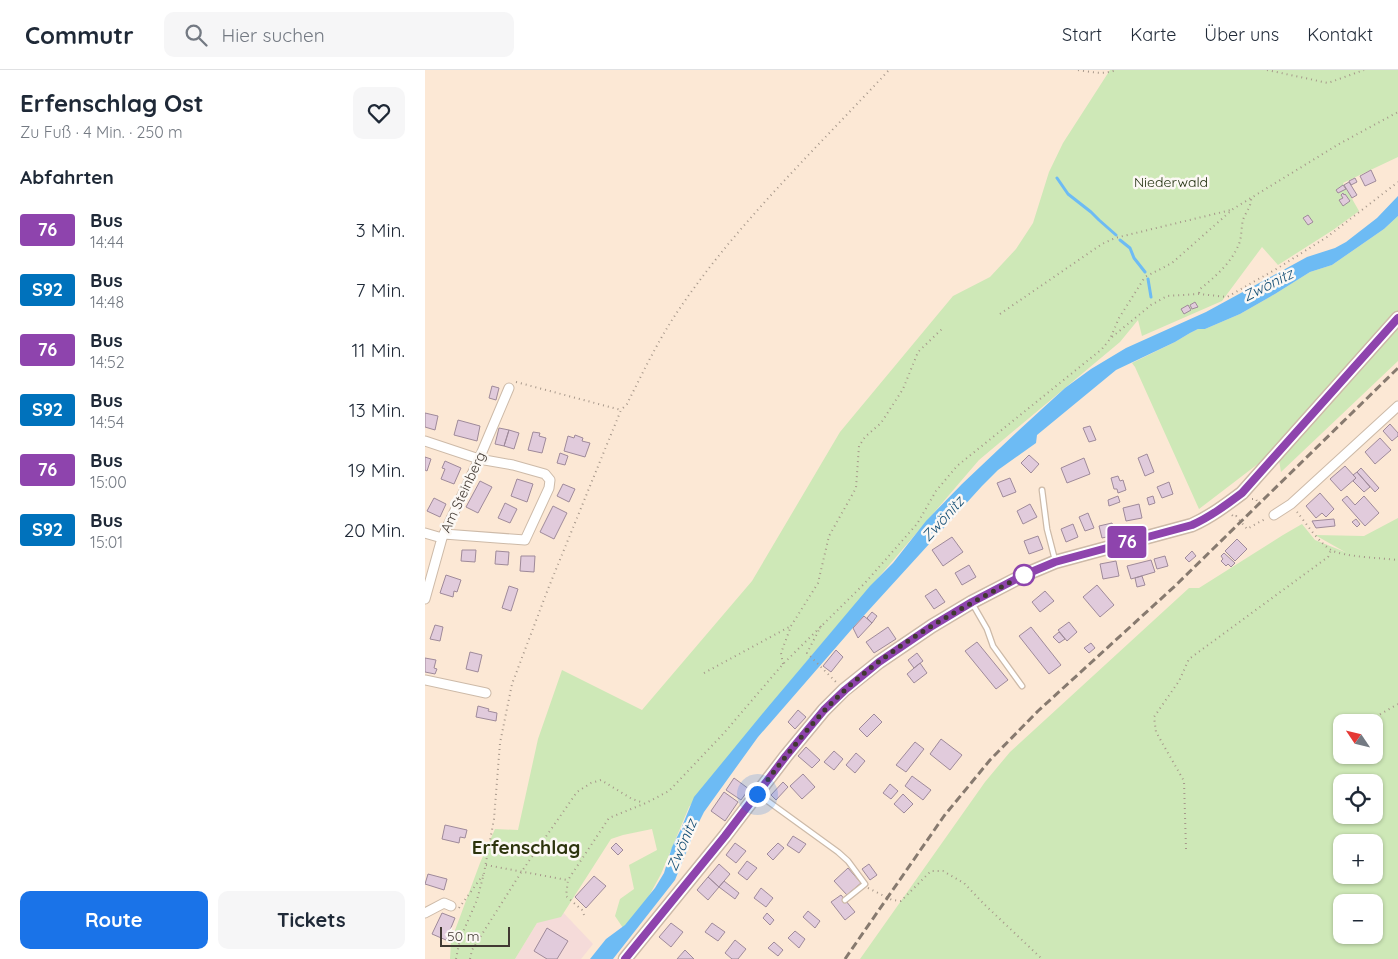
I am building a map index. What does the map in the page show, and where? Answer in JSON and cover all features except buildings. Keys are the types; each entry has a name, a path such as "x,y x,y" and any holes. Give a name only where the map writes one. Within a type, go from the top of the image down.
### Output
{"main road":[{"path":"625,959 725,836 817,718 845,690 887,657 932,626 972,602 1024,575 1055,562 1192,525 1227,505 1242,493 1394,322"}],"street":[{"name":"Am Steinberg","path":"425,599 443,536 479,459 509,388"},
{"path":"1274,515 1291,504 1398,406"},
{"path":"425,441 479,459 513,465 545,474 550,480 549,488 525,540 443,536 425,533"},
{"path":"425,680 486,693"},
{"path":"425,913 444,903 451,906"}],"lane":[{"path":"1042,490 1047,529 1055,562"},
{"path":"972,602 987,629 993,646 1022,686"},
{"path":"757,794 838,852 865,884 845,900"}],"path":[{"path":"456,959 460,939 477,900 486,865 494,819 500,743 512,684 548,589 621,410 627,404 654,350 673,319 709,270 751,218 889,70"},
{"path":"1078,70 1091,73 1110,73 1116,70"},
{"path":"1267,70 1328,83 1364,70"},
{"path":"584,915 582,910 566,896 568,880 609,818 646,803 669,790 724,733 783,664 865,583 917,524 936,492 957,466 1102,350 1145,276 1172,263 1233,209 1339,144 1398,112"},
{"path":"1110,339 1151,306 1167,296 1199,294 1227,297 1327,237 1398,182"},
{"path":"1199,294 1200,289 1221,270 1239,245 1243,222 1251,203 1251,198"},
{"path":"1000,314 1102,244 1115,238 1233,209"},
{"path":"783,664 781,653 791,626 819,583 829,536 856,488 859,446 865,437 881,423 903,389 918,352 944,327"},
{"path":"509,388 517,381 621,410"},
{"path":"1291,504 1315,535 1331,550 1350,555 1398,560"},
{"path":"1231,514 1234,517 1236,516 1247,528 1274,515"},
{"path":"1187,850 1184,781 1156,732 1153,717 1179,681 1189,659 1328,556 1331,550"},
{"path":"822,624 807,653 845,690"},
{"path":"704,673 791,626"},
{"path":"1381,714 1398,704"},
{"path":"470,959 473,950 522,871 577,792 591,783 601,780 632,799 646,803"},
{"path":"486,865 568,880"},
{"path":"865,884 869,889 892,900 901,901 931,872 943,871 964,883 1042,959"},
{"path":"451,906 459,909 484,873"}],"shaded area":[{"path":"556,905 593,944 581,959 515,959 537,923"}],"green space":[{"name":"Niederwald","path":"1110,70 1398,70 1398,157 1343,183 1359,211 1333,230 1278,265 1262,247 1222,301 1142,336 1138,320 1120,342 979,460 807,661 689,807 661,874 644,905 623,928 615,916 620,899 634,889 629,865 657,850 652,829 611,839 561,917 537,923 515,959 450,959 451,941 480,863 495,829 518,830 538,739 562,670 642,710 752,581 840,432 953,296 990,277 1016,249 1033,223 1049,172 1063,143"},
{"path":"1398,216 1398,361 1281,472 1279,460 1267,457 1199,509 1132,363 1198,329 1205,329 1240,314 1310,272 1332,265 1384,229"},
{"path":"1398,518 1398,959 860,959 985,782 1010,752 1189,588 1199,588 1302,524 1315,540 1345,552 1315,535 1364,536"}],"water":[{"name":"Zwönitz","path":"1398,196 1398,216 1384,229 1332,265 1310,272 1240,314 1205,329 1198,329 1116,370 1037,435 1036,443 998,470 858,622 758,737 704,812 675,880 613,959 590,959 606,939 625,925 655,888 664,873 672,847 694,797 870,586 893,563 926,521 1018,431 1065,388 1091,369 1126,348 1206,312 1307,257 1335,248 1346,242 1377,218"}],"waterway":[{"path":"1057,178 1068,194 1116,235"},
{"path":"1120,240 1130,248 1134,258 1145,272"},
{"path":"1148,279 1151,297"}],"railway":[{"path":"845,959 944,816 990,760 1038,711 1175,586 1398,368"}],"bus line":[{"name":"76","path":"625,959 725,836 786,756 824,710 845,690 879,662 932,626 972,602 1024,575 1055,562 1192,525 1227,505 1242,493 1398,318"}],"district":[{"name":"Erfenschlag","path":"526,847"}],"route":[{"path":"757,794 824,710 879,662 932,626 972,602 1024,575"}]}
